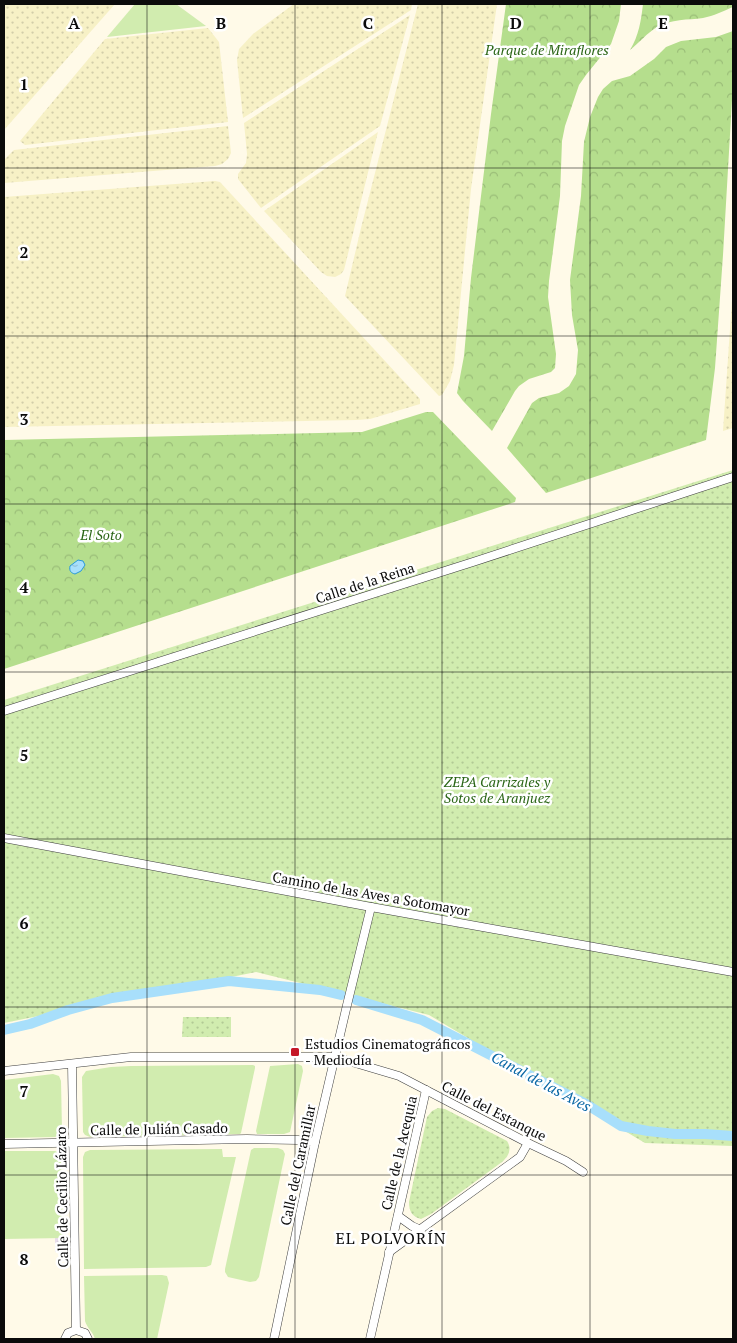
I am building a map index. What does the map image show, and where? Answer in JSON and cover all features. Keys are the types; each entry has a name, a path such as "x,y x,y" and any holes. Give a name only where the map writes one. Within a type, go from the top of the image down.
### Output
{"street":[{"name":"Calle de la Reina","path":"4,711 733,477"},
{"name":"Camino de las Aves a Sotomayor","path":"4,838 733,972"},
{"name":"Calle del Caramillar","path":"277,1339 316,1142 349,997 372,907"},
{"name":"Calle del Estanque","path":"4,1071 131,1057 335,1057 398,1076 566,1161 583,1172"},
{"name":"Calle de Cecilio Lázaro","path":"72,1064 76,1330"},
{"name":"Calle de la Acequia","path":"370,1339 426,1090"},
{"name":"Calle de Julián Casado","path":"4,1144 247,1139 316,1142"},
{"path":"389,1252 422,1230 520,1157 528,1143"},
{"path":"398,1216 412,1226 422,1230"},
{"path":"65,1339 68,1333 76,1330 85,1333 88,1339"}],"shaded area":[{"path":"4,4 115,4 4,130"},
{"path":"294,4 412,4 411,10 243,118 237,60 239,49 253,34"},
{"path":"418,4 497,4 471,189 454,365 450,381 442,395 439,396 345,296"},
{"path":"410,15 380,126 261,208 238,179 238,174 246,163 247,154 244,123"},
{"path":"208,28 219,42 228,122 25,145 20,141 105,39"},
{"path":"228,126 231,153 222,164 215,166 4,183 4,160 14,150"},
{"path":"378,132 344,270 335,277 327,276 321,272 264,211"},
{"path":"220,182 420,399 420,404 370,419 357,420 4,427 4,197"},
{"path":"733,285 733,428 723,431"},
{"path":"55,1238 63,1238 63,1252 55,1252"}],"green space":[{"path":"135,4 176,4 206,26 107,37"},
{"name":"Parque de Miraflores","path":"506,4 621,4 619,21 611,44 579,85 562,141 560,196 548,297 556,354 555,368 551,372 529,379 519,386 492,431 457,393 464,356 471,278"},
{"path":"643,4 733,4 733,7 703,18 662,24 630,50 636,39"},
{"path":"733,31 733,83 723,255 715,368 706,440 546,493 507,448 532,403 539,398 559,393 569,386 576,374 578,350 572,315 570,280 581,196 584,142 590,117 598,97 603,89 612,81 630,76 654,59 666,47 681,41 716,37"},
{"name":"El Soto","path":"426,412 433,412 516,498 515,502 4,669 4,440 362,432"},
{"name":"ZEPA Carrizales y Sotos de Aranjuez","path":"733,470 733,1146 645,1143 429,1015 256,972 4,1023 4,700"},
{"path":"183,1017 231,1017 231,1037 182,1037"},
{"path":"298,1064 302,1066 303,1071 290,1132 284,1134 257,1134 256,1131 270,1066"},
{"path":"253,1065 255,1068 240,1134 90,1137 83,1132 82,1077 86,1071 131,1066"},
{"path":"53,1074 59,1076 61,1081 62,1130 60,1135 55,1137 4,1138 4,1080"},
{"path":"438,1108 445,1109 507,1141 509,1150 508,1155 502,1162 431,1214 421,1219 415,1217 412,1213 409,1202 427,1117"},
{"path":"254,1148 278,1148 283,1150 285,1154 259,1277 256,1281 250,1282 228,1277 225,1269 251,1150"},
{"path":"222,1149 223,1157 236,1157 211,1265 206,1267 84,1269 83,1157 85,1152 90,1150"},
{"path":"4,1151 55,1151 60,1153 63,1238 4,1239"},
{"path":"84,1276 167,1276 169,1283 157,1339 95,1339 85,1321"}],"water":[{"path":"78,560 83,561 85,565 81,571 75,574 72,573 70,566"}],"waterway":[{"name":"Canal de las Aves","path":"4,1030 30,1024 68,1010 112,998 229,981 320,990 341,995"},
{"name":"Canal de las Aves","path":"356,1000 422,1020 586,1104 621,1126 675,1134 733,1136"}],"place":[{"name":"Estudios Cinematográficos - Mediodía","path":"295,1052"}],"district":[{"name":"EL POLVORÍN","path":"391,1238"}]}
